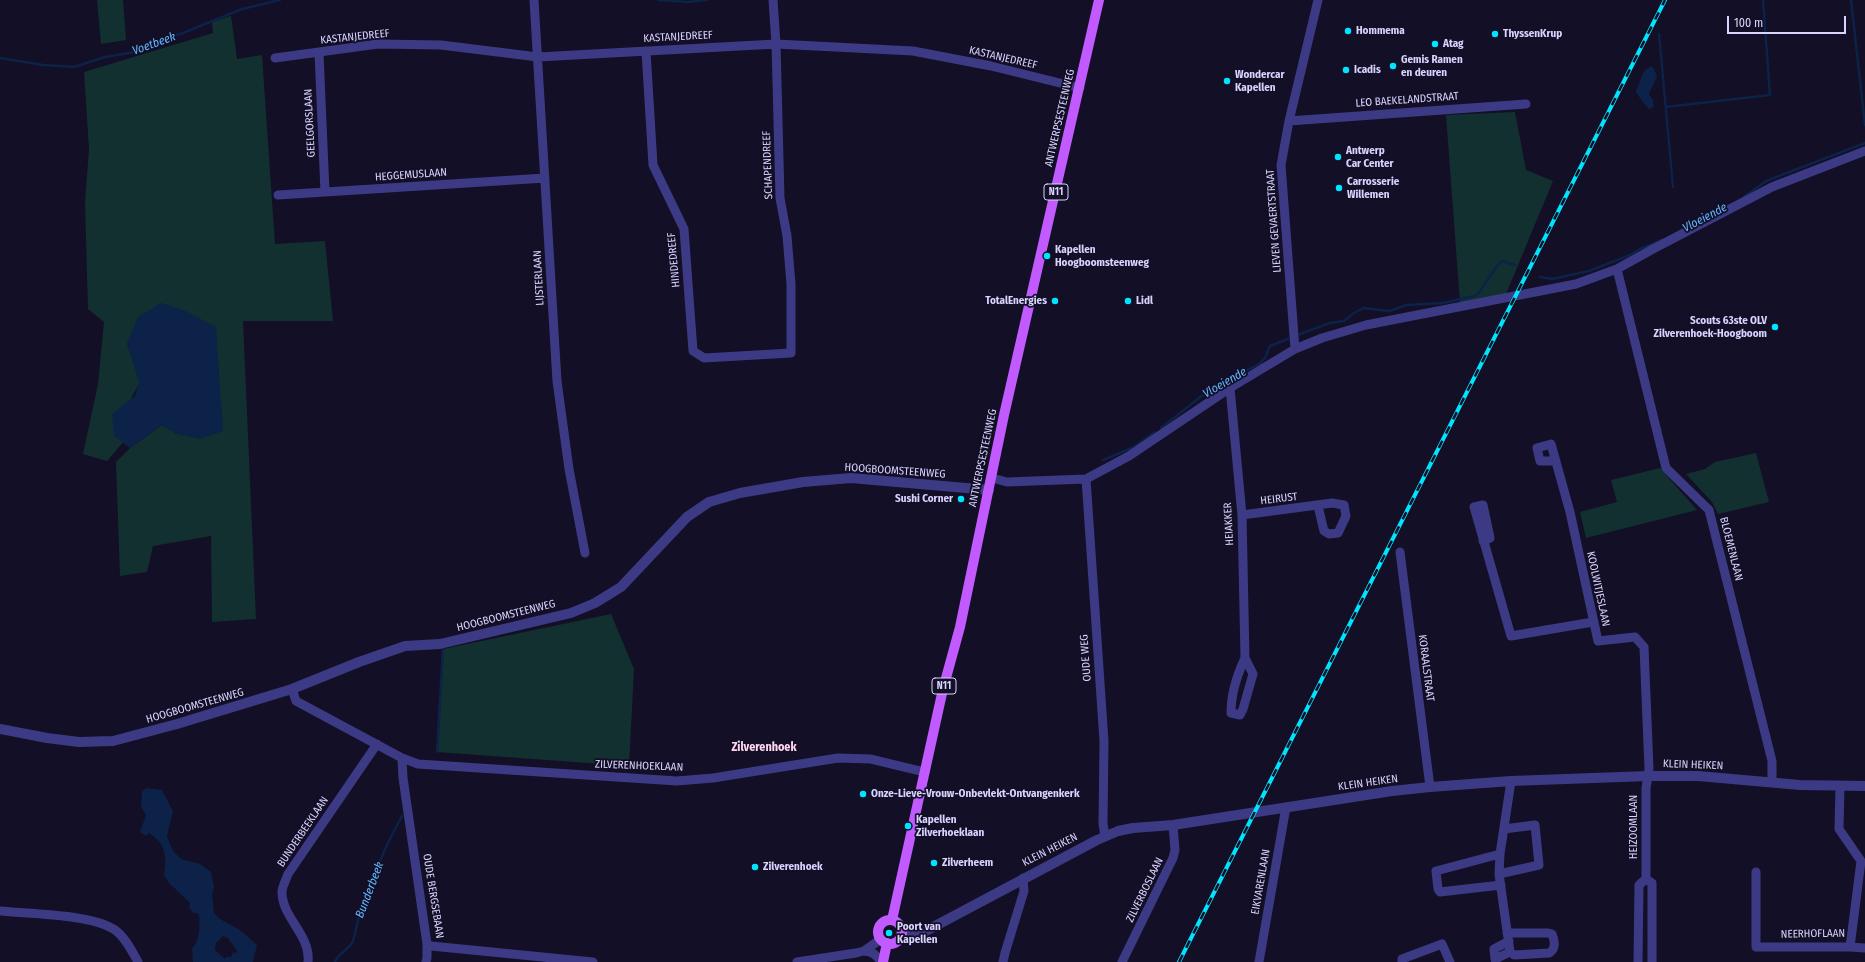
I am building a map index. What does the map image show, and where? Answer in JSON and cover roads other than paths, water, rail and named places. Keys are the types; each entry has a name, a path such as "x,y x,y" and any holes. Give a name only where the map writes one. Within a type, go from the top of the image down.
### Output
{"main road":[{"name":"ANTWERPSESTEENWEG","path":"892,920 943,689 960,627 1004,415 1099,0"},
{"path":"882,962 884,941 878,932 880,926 885,921 892,920 900,927 901,934 895,942 884,941"}],"street":[{"name":"LIJSTERLAAN","path":"534,0 557,381 569,469 585,553"},
{"name":"SCHAPENDREEF","path":"773,0 776,44 780,198 788,236 791,284 791,353"},
{"name":"LIEVEN GEVAERTSTRAAT","path":"1295,348 1281,164 1289,120 1318,0"},
{"name":"KASTANJEDREEF","path":"275,58 378,44 441,45 538,57 776,44 912,51 991,66 1080,88"},
{"name":"HINDEDREEF","path":"646,51 653,165 684,229 693,351 704,358 791,353"},
{"name":"GEELGORSLAAN","path":"319,52 325,192"},
{"name":"LEO BAEKELANDSTRAAT","path":"1289,120 1526,104"},
{"path":"992,478 1007,482 1086,478 1129,456 1230,388 1295,348 1366,325 1576,284 1617,269 1772,187 1865,151"},
{"name":"HEGGEMUSLAAN","path":"278,195 545,178"},
{"name":"BLOEMENLAAN","path":"1617,269 1666,468 1709,510 1772,761 1772,782"},
{"name":"HEIAKKER","path":"1230,388 1242,515 1245,658 1252,674 1240,715 1231,712 1231,705 1238,672 1245,658"},
{"name":"KOOLWITJESLAAN","path":"1556,461 1570,512 1598,641 1635,637 1644,647 1649,769 1648,776"},
{"name":"HOOGBOOMSTEENWEG","path":"0,728 20,734 72,741 113,742 292,689 405,646 440,644 571,613 596,603 621,587 687,517 709,502 779,485 823,479 851,478 989,490"},
{"name":"OUDE WEG","path":"1086,478 1104,741 1103,824 1105,836"},
{"name":"HEIRUST","path":"1242,515 1318,506"},
{"path":"1483,541 1511,636 1593,622"},
{"name":"KORAALSTRAAT","path":"1400,552 1430,787"},
{"path":"292,689 296,701 377,744"},
{"name":"ZILVERENHOEKLAAN","path":"377,744 402,758 418,764 677,781 713,778 838,758 871,759 925,772"},
{"name":"BUNDERBEEKLAAN","path":"308,962 304,940 284,903 282,892 288,874 377,744"},
{"name":"OUDE BERGSEBAAN","path":"402,758 403,778 427,944 431,946 557,960 593,962"},
{"name":"KLEIN HEIKEN","path":"901,934 922,933 1023,878 1105,836 1118,831 1133,828 1173,826 1392,791 1511,781 1648,776 1698,776 1800,785 1865,786"},
{"name":"HEIZOOMLAAN","path":"1638,962 1639,885 1646,879 1648,776"},
{"path":"1510,952 1499,874 1500,854 1511,781"},
{"name":"NEERHOFLAAN","path":"1756,872 1756,946 1850,947 1861,860 1839,829 1840,786"},
{"name":"EIKVARENLAAN","path":"1259,962 1286,807"},
{"path":"1499,874 1540,865 1535,825 1504,829"},
{"name":"ZILVERBOSLAAN","path":"1122,962 1173,858 1175,850 1173,826"},
{"path":"1500,854 1436,872 1438,889 1440,892 1501,885"},
{"path":"1004,962 1005,953 1024,891 1023,878"},
{"name":"HEIZOOMLAAN","path":"1646,879 1652,883 1652,962"},
{"path":"0,911 84,919 102,924 116,930 128,944 138,962"},
{"path":"1548,933 1552,934 1554,947 1553,951 1549,953 1514,955 1510,952 1496,961 1494,949 1508,937 1548,933"},
{"path":"864,951 884,941"},
{"path":"426,962 427,944"},
{"path":"1402,962 1402,959 1442,944 1450,962"},
{"path":"1850,947 1865,948"},
{"path":"797,962 864,951 870,951 882,962"}],"water":[{"path":"1651,66 1657,77 1649,94 1653,100 1654,107 1649,109 1636,91 1644,71"},
{"path":"161,303 186,311 216,327 223,431 200,439 177,434 162,425 130,448 114,436 112,414 135,396 139,382 127,343 138,317"},
{"path":"147,788 162,790 173,811 167,836 173,851 181,859 200,864 211,872 214,887 212,894 214,913 220,919 240,930 257,945 253,962 193,962 192,949 197,941 199,933 199,915 197,913 193,913 189,907 190,903 169,883 164,875 165,857 159,841 149,833 146,836 140,832 146,815 141,807 142,791","holes":["223,936 228,938 237,951 235,954 233,952 231,957 226,957 225,959 215,950 216,943"]}],"waterway":[{"name":"Voetbeek","path":"0,58 43,65 74,67 105,57 135,52 147,44 183,33 242,9 280,0"},
{"name":"Voetbeek","path":"658,0 688,2 707,0"},
{"path":"1666,107 1770,95 1763,0"},
{"path":"1851,0 1865,125"},
{"path":"1659,34 1673,187"},
{"name":"Vloeiende","path":"1744,197 1766,181 1865,143"},
{"name":"Vloeiende","path":"1540,277 1552,279 1589,271 1630,255 1662,240"},
{"name":"Vloeiende","path":"1300,334 1330,323 1344,321 1363,308 1390,311 1406,305 1443,303 1474,296 1478,294 1502,261 1515,265"},
{"name":"Vloeiende","path":"1161,428 1213,387 1259,364 1265,358 1270,346 1288,339"},
{"name":"Vloeiende","path":"1103,460 1134,447 1155,432"},
{"name":"Bunderbeek","path":"437,752 443,649"},
{"name":"Bunderbeek","path":"335,962 353,941 362,907 368,895 372,891 380,862 402,816"}],"railway":[{"path":"1179,962 1665,0"}],"place":[{"name":"Hommema","path":"1348,31"},
{"name":"ThyssenKrup","path":"1495,34"},
{"name":"Atag","path":"1435,44"},
{"name":"Gemis Ramen en deuren","path":"1393,66"},
{"name":"Icadis","path":"1346,70"},
{"name":"Wondercar Kapellen","path":"1227,81"},
{"name":"Antwerp Car Center","path":"1338,157"},
{"name":"Carrosserie Willemen","path":"1339,188"},
{"name":"Kapellen Hoogboomsteenweg","path":"1047,256"},
{"name":"TotalEnergies","path":"1055,301"},
{"name":"Lidl","path":"1128,301"},
{"name":"Scouts 63ste OLV Zilverenhoek-Hoogboom","path":"1775,327"},
{"name":"Sushi Corner","path":"961,499"},
{"name":"Onze-Lieve-Vrouw-Onbevlekt-Ontvangenkerk","path":"863,794"},
{"name":"Kapellen Zilverhoeklaan","path":"908,826"},
{"name":"Zilverheem","path":"934,863"},
{"name":"Zilverenhoek","path":"755,867"},
{"name":"Poort van Kapellen","path":"889,933"}],"district":[{"name":"Zilverenhoek","path":"764,748"}]}
